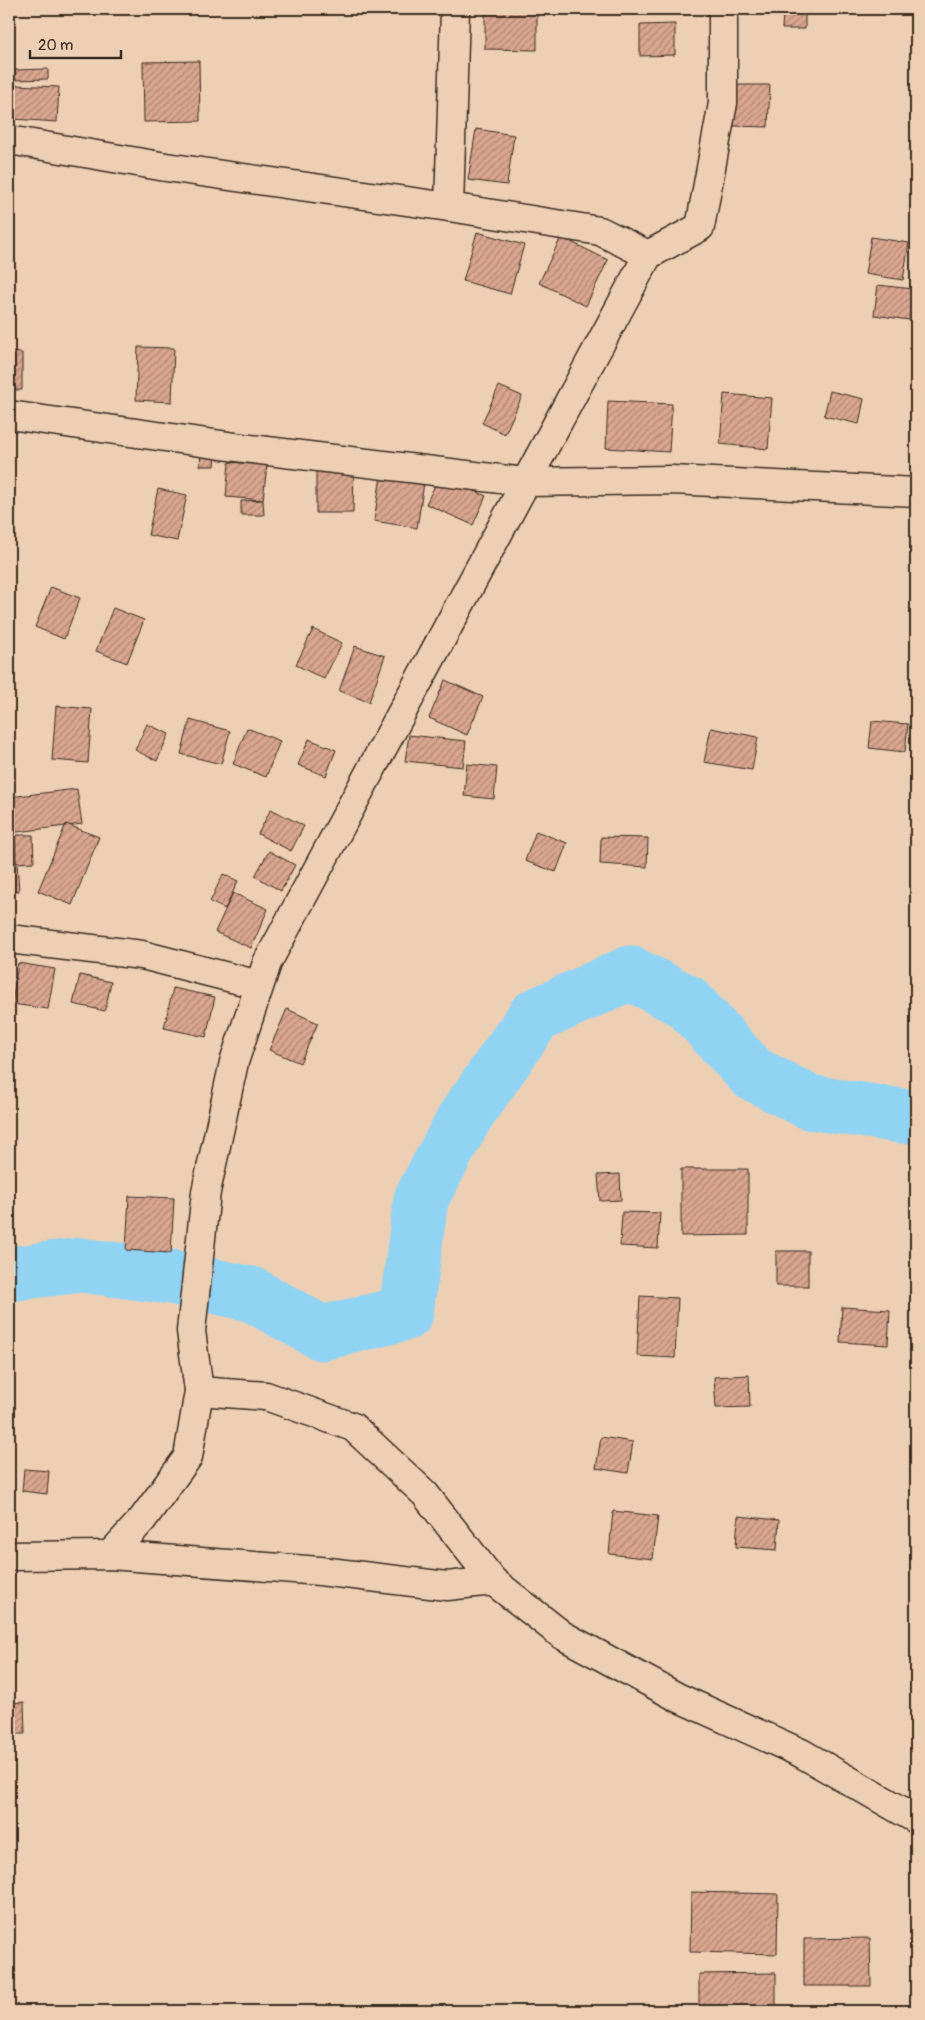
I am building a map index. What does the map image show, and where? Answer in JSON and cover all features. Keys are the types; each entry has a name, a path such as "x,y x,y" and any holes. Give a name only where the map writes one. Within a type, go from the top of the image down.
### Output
{"street":[{"path":"449,207 455,9"},
{"path":"110,1555 142,1520 188,1457 200,1391 191,1330 206,1192 234,1062 271,954 648,255 700,227 722,103 723,9"},
{"path":"9,140 166,167 449,207 600,231 648,255"},
{"path":"9,415 243,448 525,482 672,480 916,492"},
{"path":"9,939 142,955 259,985"},
{"path":"200,1391 266,1396 353,1427 425,1494 493,1581 562,1635 679,1698 800,1753 916,1819"},
{"path":"9,1556 110,1555 320,1571 447,1586 493,1581"}],"building":[{"path":"485,9 537,9 537,50 485,49"},
{"path":"783,10 805,11 805,29 782,29"},
{"path":"675,24 675,55 640,56 640,25"},
{"path":"199,61 200,121 144,122 143,62"},
{"path":"48,69 48,79 15,80 15,70"},
{"path":"15,85 59,87 57,122 13,119"},
{"path":"734,85 770,85 768,127 733,126"},
{"path":"476,129 514,135 507,185 468,180"},
{"path":"477,232 524,245 510,294 463,281"},
{"path":"561,237 608,260 586,306 539,283"},
{"path":"871,237 909,243 903,280 865,274"},
{"path":"878,285 913,289 909,320 874,315"},
{"path":"138,347 174,348 172,402 136,400"},
{"path":"9,352 22,353 22,390 9,390"},
{"path":"499,386 522,396 505,434 482,423"},
{"path":"830,391 864,399 859,424 824,416"},
{"path":"724,394 772,398 768,449 720,444"},
{"path":"608,401 672,404 669,452 606,448"},
{"path":"201,452 216,453 215,466 200,466"},
{"path":"229,462 267,465 263,500 226,497"},
{"path":"316,470 354,470 353,513 316,513"},
{"path":"440,475 486,496 473,525 426,504"},
{"path":"381,476 424,483 417,528 374,521"},
{"path":"158,489 187,495 177,541 148,535"},
{"path":"263,500 264,515 241,515 241,501"},
{"path":"51,587 80,598 64,639 35,627"},
{"path":"113,608 144,620 127,663 96,651"},
{"path":"313,629 342,643 324,679 296,665"},
{"path":"355,646 385,656 369,702 339,691"},
{"path":"445,680 483,697 467,735 429,718"},
{"path":"56,706 92,709 88,763 52,760"},
{"path":"190,720 230,731 221,764 181,754"},
{"path":"872,721 908,724 905,752 869,748"},
{"path":"147,724 169,734 157,761 135,750"},
{"path":"247,728 280,741 266,777 233,764"},
{"path":"711,728 758,737 752,770 704,762"},
{"path":"409,735 466,741 463,767 405,761"},
{"path":"309,739 336,750 326,776 298,765"},
{"path":"467,764 497,767 494,799 464,796"},
{"path":"77,789 82,824 9,833 9,797"},
{"path":"271,809 304,826 291,851 258,834"},
{"path":"66,824 99,837 72,905 38,891"},
{"path":"536,831 567,843 556,872 525,861"},
{"path":"9,834 15,834 19,891 9,892"},
{"path":"15,835 33,835 34,862 16,863"},
{"path":"601,837 648,838 647,867 600,864"},
{"path":"269,851 295,865 281,891 255,876"},
{"path":"223,874 238,881 225,909 210,902"},
{"path":"233,893 268,909 251,948 215,932"},
{"path":"18,963 55,969 48,1009 12,1004"},
{"path":"80,975 111,982 105,1011 73,1004"},
{"path":"173,988 215,997 206,1037 164,1028"},
{"path":"287,1009 318,1023 300,1063 269,1050"},
{"path":"681,1169 748,1169 748,1235 681,1236"},
{"path":"620,1174 621,1200 600,1201 598,1175"},
{"path":"129,1196 174,1198 171,1253 126,1250"},
{"path":"622,1212 660,1213 658,1248 620,1246"},
{"path":"776,1251 808,1251 808,1286 776,1286"},
{"path":"640,1296 678,1298 675,1358 637,1356"},
{"path":"842,1307 890,1310 888,1345 840,1342"},
{"path":"749,1375 750,1407 716,1408 714,1377"},
{"path":"601,1437 633,1442 628,1473 596,1468"},
{"path":"24,1469 49,1471 47,1494 22,1491"},
{"path":"613,1511 658,1516 653,1559 609,1554"},
{"path":"738,1516 779,1520 777,1550 736,1547"},
{"path":"24,1702 25,1734 9,1734 9,1703"},
{"path":"691,1892 778,1894 777,1954 690,1952"},
{"path":"870,1938 871,1986 804,1986 804,1939"},
{"path":"776,1973 776,2011 699,2011 699,1974"}],"waterway":[{"path":"9,1274 81,1265 171,1277 251,1294 322,1333 406,1313 421,1199 465,1117 535,1016 630,973 687,1002 752,1073 809,1102 901,1116 916,1116"}]}
